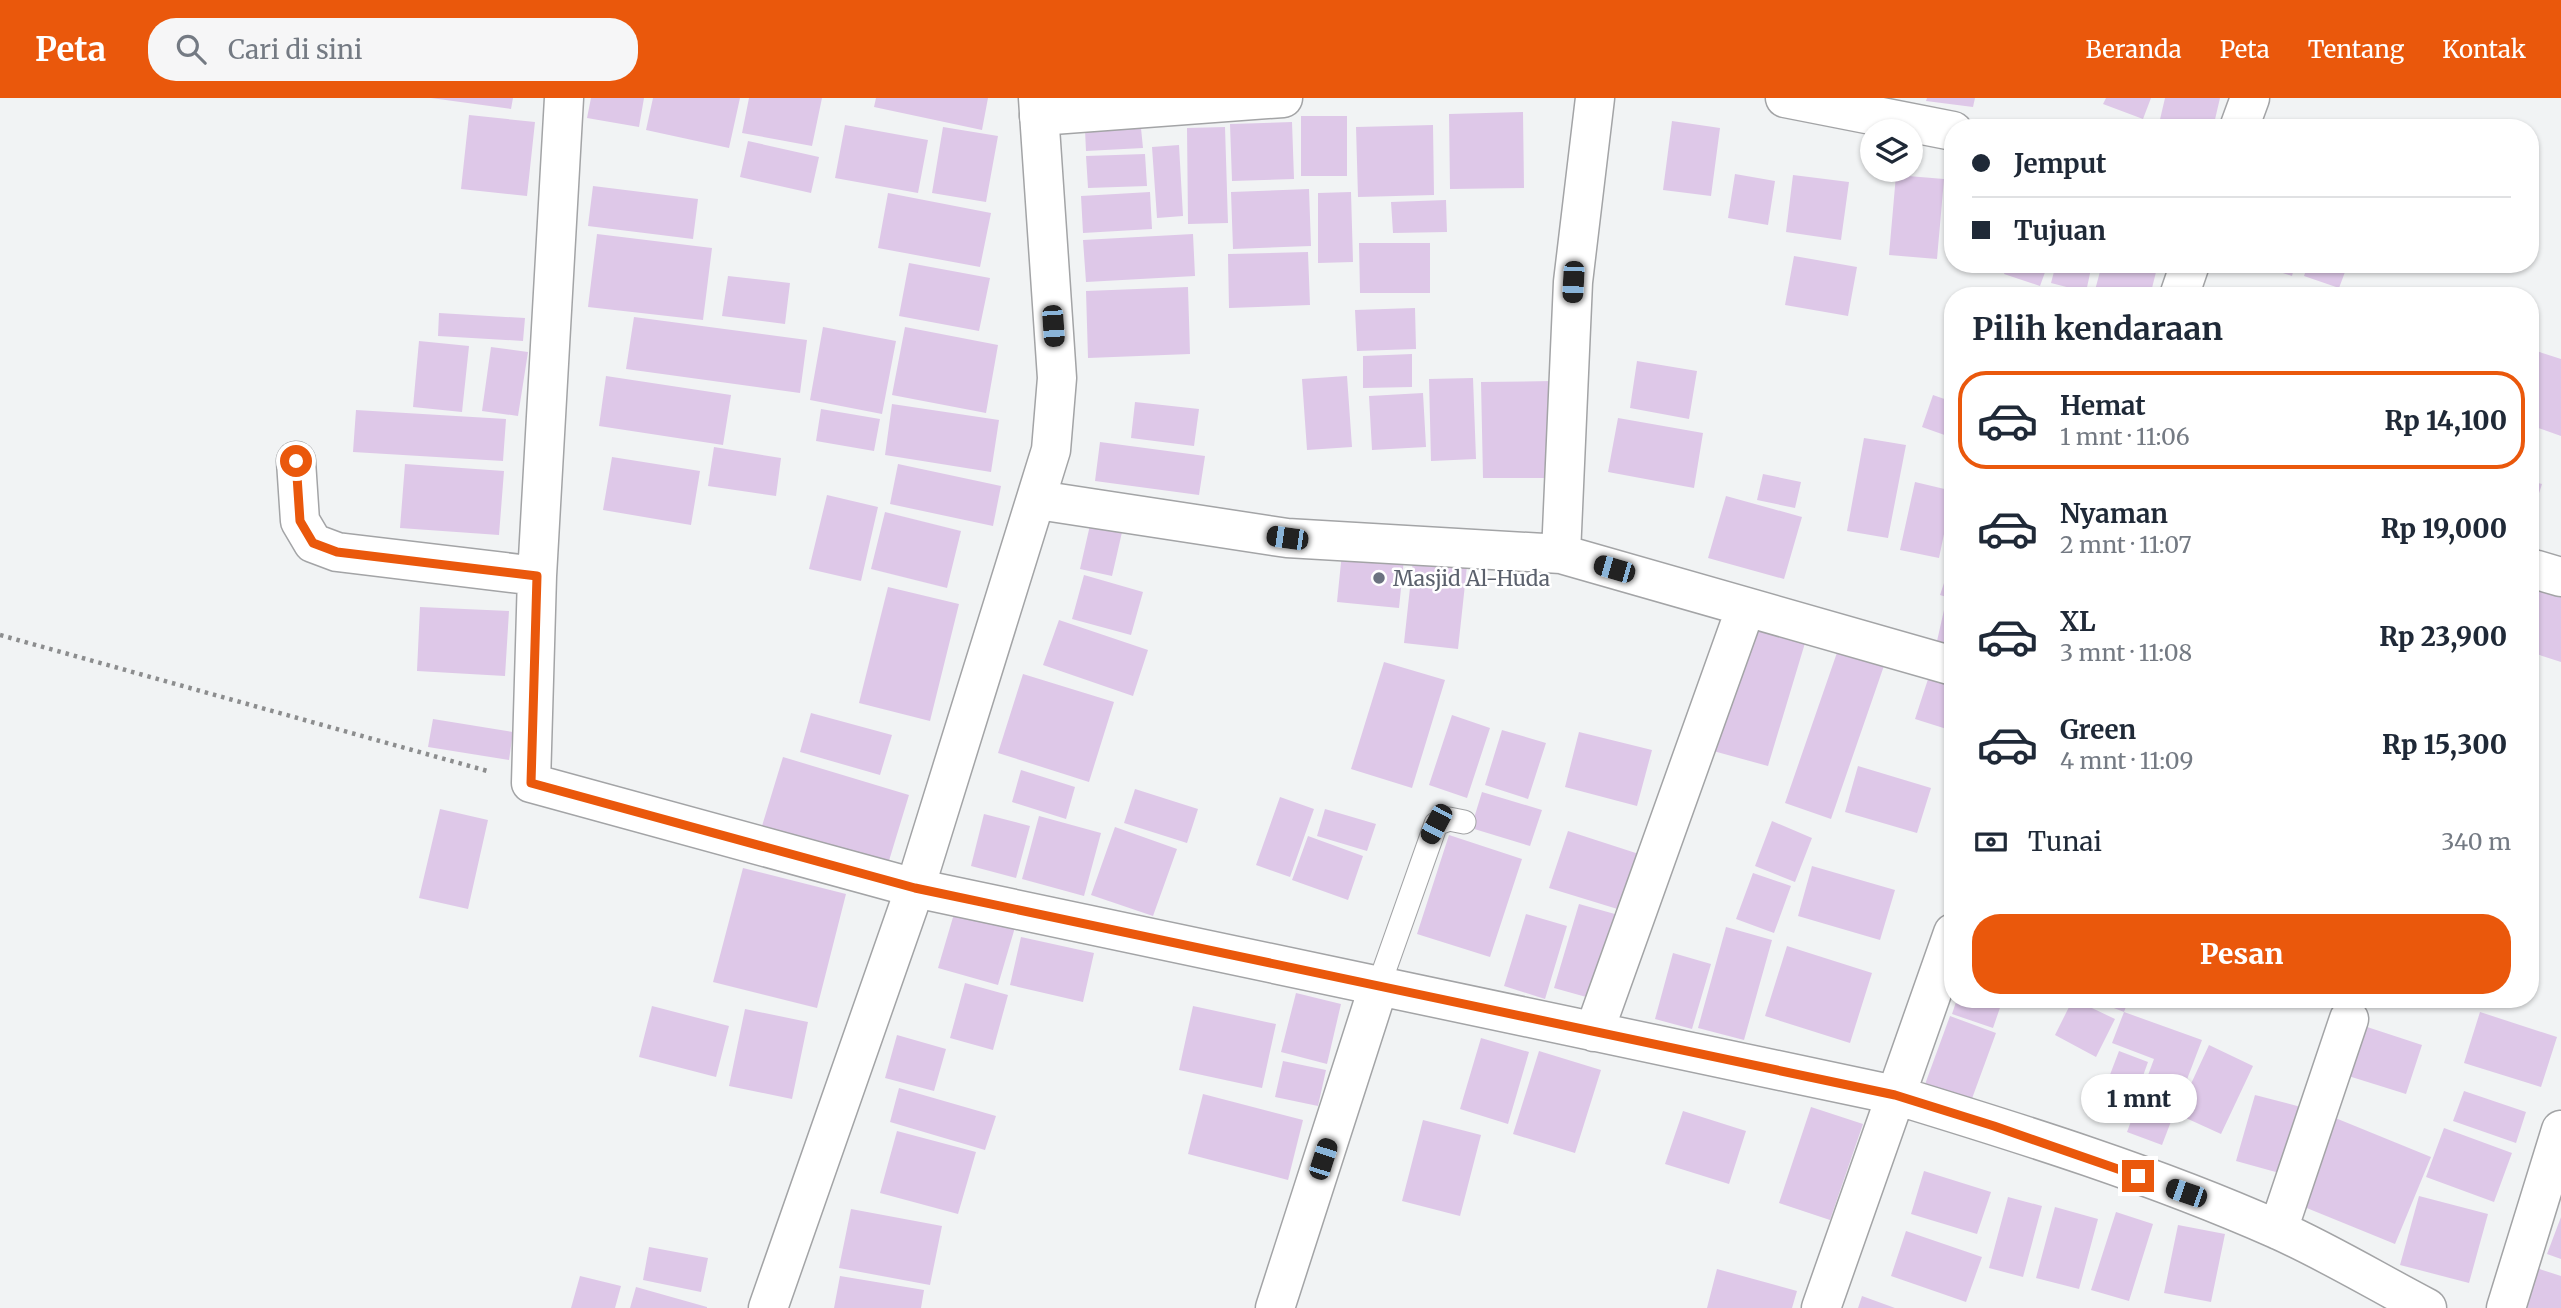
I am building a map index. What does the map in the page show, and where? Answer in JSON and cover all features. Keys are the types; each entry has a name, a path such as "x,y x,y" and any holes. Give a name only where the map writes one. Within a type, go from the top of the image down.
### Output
{"street":[{"path":"564,98 537,576 531,783 915,888 1895,1095 1994,1126 2209,1202 2278,1230 2427,1308"},
{"path":"768,1308 915,888 1038,500 1051,450 1057,378 1038,107 1283,98"},
{"path":"1561,555 1573,282 1595,98"},
{"path":"1784,98 1944,129"},
{"path":"2242,119 2250,98"},
{"path":"296,461 300,521 313,543 337,552 537,576"},
{"path":"1038,500 1287,538 1561,555 1944,663"},
{"path":"2539,571 2561,577"},
{"path":"1594,1032 1746,607"},
{"path":"1821,1308 1944,958"},
{"path":"1275,1308 1379,985"},
{"path":"2278,1230 2348,1019"},
{"path":"2506,1308 2561,1130"}],"lane":[{"path":"1379,985 1436,824 1449,819 1464,822"}],"path":[{"path":"0,635 531,783"}],"building":[{"path":"431,98 513,98 511,109"},
{"path":"591,98 644,98 639,127 587,118"},
{"path":"653,98 740,98 729,148 646,130"},
{"path":"749,98 822,98 812,146 742,133"},
{"path":"876,98 988,98 982,130 874,107"},
{"path":"1927,98 1975,98 1973,107 1926,101"},
{"path":"2106,98 2151,98 2143,119 2103,104"},
{"path":"2165,98 2220,98 2215,119 2160,119"},
{"path":"1523,112 1524,188 1450,189 1449,114"},
{"path":"469,115 535,122 527,196 461,189"},
{"path":"1301,116 1347,116 1347,176 1301,176"},
{"path":"1672,121 1720,128 1711,196 1663,190"},
{"path":"1292,122 1294,179 1232,181 1230,124"},
{"path":"845,125 928,140 918,193 835,178"},
{"path":"1433,125 1434,195 1358,197 1356,127"},
{"path":"943,127 998,136 986,202 932,193"},
{"path":"1225,127 1228,223 1188,224 1187,128"},
{"path":"1141,128 1143,148 1086,151 1085,130"},
{"path":"748,141 819,157 811,193 740,177"},
{"path":"1179,145 1183,216 1157,218 1152,147"},
{"path":"1145,154 1147,186 1088,188 1086,156"},
{"path":"1735,174 1775,181 1768,225 1728,218"},
{"path":"1793,175 1849,182 1841,240 1786,232"},
{"path":"1923,177 1944,179 1937,259 1889,255 1895,182 1923,182"},
{"path":"593,186 698,199 693,239 588,226"},
{"path":"1309,189 1311,246 1233,249 1231,192"},
{"path":"1150,192 1152,229 1083,233 1081,196"},
{"path":"1351,192 1353,262 1318,263 1318,193"},
{"path":"888,193 991,213 980,267 878,248"},
{"path":"1446,200 1447,232 1393,233 1391,202"},
{"path":"597,234 712,248 703,320 588,307"},
{"path":"1193,234 1195,276 1086,282 1083,240"},
{"path":"1359,243 1430,243 1430,293 1360,293"},
{"path":"1308,252 1310,305 1229,308 1228,254"},
{"path":"1794,256 1857,267 1848,316 1785,305"},
{"path":"909,263 990,278 979,331 899,316"},
{"path":"2004,273 2045,273 2040,286"},
{"path":"2054,273 2090,273 2087,287 2067,287 2051,283"},
{"path":"2100,273 2156,273 2152,287 2096,287"},
{"path":"2305,273 2345,273 2339,287 2304,276"},
{"path":"728,276 790,283 785,324 722,316"},
{"path":"1188,287 1190,354 1088,358 1086,291"},
{"path":"1415,308 1416,349 1357,351 1355,310"},
{"path":"439,313 525,318 523,341 438,336"},
{"path":"634,317 807,340 800,393 626,369"},
{"path":"823,327 896,341 882,414 810,400"},
{"path":"905,327 998,345 986,413 892,395"},
{"path":"419,341 469,346 462,412 413,407"},
{"path":"491,347 528,352 518,416 482,411"},
{"path":"2539,352 2561,359 2561,436 2539,428"},
{"path":"1412,354 1412,387 1363,388 1363,356"},
{"path":"1637,361 1697,371 1689,419 1630,408"},
{"path":"606,376 731,395 723,445 599,426"},
{"path":"1347,376 1352,447 1307,450 1302,379"},
{"path":"1473,378 1476,459 1431,461 1429,379"},
{"path":"1553,381 1554,478 1483,478 1481,382"},
{"path":"1423,393 1426,447 1372,450 1369,396"},
{"path":"1933,395 1944,399 1944,435 1922,427"},
{"path":"1135,402 1199,409 1194,446 1131,438"},
{"path":"892,404 999,420 991,472 885,455"},
{"path":"821,409 880,419 874,451 816,441"},
{"path":"356,410 506,419 503,461 353,452"},
{"path":"1618,418 1703,433 1694,488 1608,472"},
{"path":"1864,438 1906,445 1888,538 1847,531"},
{"path":"1100,442 1205,456 1199,495 1095,481"},
{"path":"714,447 781,458 776,496 708,486"},
{"path":"612,457 700,471 691,525 603,510"},
{"path":"405,464 504,471 499,535 400,528"},
{"path":"898,464 1001,486 993,526 890,504"},
{"path":"1763,474 1801,482 1795,508 1757,500"},
{"path":"1915,482 1944,489 1944,534 1939,558 1900,550"},
{"path":"827,495 878,507 861,581 809,569"},
{"path":"1726,496 1802,517 1784,579 1708,558"},
{"path":"885,512 961,531 947,588 871,569"},
{"path":"1093,512 1125,519 1112,576 1080,569"},
{"path":"1343,543 1405,549 1399,608 1337,602"},
{"path":"1413,560 1467,566 1458,649 1404,643"},
{"path":"1084,575 1143,592 1131,635 1072,619"},
{"path":"888,587 959,604 930,721 859,703"},
{"path":"2539,588 2561,597 2561,662 2539,655"},
{"path":"420,607 509,611 505,676 417,671"},
{"path":"1944,610 1944,652 1935,650"},
{"path":"1059,620 1148,650 1133,696 1043,665"},
{"path":"1743,625 1805,643 1768,766 1706,749"},
{"path":"1841,641 1887,657 1831,819 1785,803"},
{"path":"1384,662 1445,680 1412,788 1351,769"},
{"path":"1930,673 1944,677 1944,728 1915,719"},
{"path":"1023,674 1114,702 1089,782 998,753"},
{"path":"811,713 892,735 880,775 800,752"},
{"path":"1452,715 1490,728 1467,798 1429,785"},
{"path":"433,719 513,732 509,760 428,747"},
{"path":"1502,730 1546,743 1528,799 1485,785"},
{"path":"1579,732 1652,750 1637,806 1565,787"},
{"path":"783,757 909,795 888,864 762,826"},
{"path":"1858,766 1931,788 1917,833 1845,812"},
{"path":"1021,770 1075,787 1066,819 1012,802"},
{"path":"1135,789 1198,809 1187,843 1124,823"},
{"path":"1482,792 1542,810 1530,846 1471,828"},
{"path":"1280,797 1314,809 1290,877 1256,865"},
{"path":"440,809 488,820 468,909 419,898"},
{"path":"1325,809 1376,824 1367,851 1317,836"},
{"path":"984,814 1030,826 1016,878 971,866"},
{"path":"1039,816 1101,833 1084,896 1022,879"},
{"path":"1772,821 1812,838 1795,882 1755,866"},
{"path":"1115,827 1177,849 1153,916 1091,895"},
{"path":"1568,831 1642,855 1624,911 1549,888"},
{"path":"1449,835 1522,859 1490,957 1417,934"},
{"path":"1308,836 1363,856 1348,900 1292,880"},
{"path":"1812,866 1895,890 1880,940 1798,916"},
{"path":"743,868 846,894 817,1008 713,982"},
{"path":"1753,873 1791,886 1774,933 1736,919"},
{"path":"1579,904 1622,916 1597,1000 1554,988"},
{"path":"956,907 1016,924 998,985 938,968"},
{"path":"1526,914 1567,926 1545,999 1504,986"},
{"path":"1726,927 1772,940 1744,1040 1698,1028"},
{"path":"1021,937 1094,953 1083,1002 1010,985"},
{"path":"1787,946 1872,973 1850,1043 1765,1016"},
{"path":"1673,953 1711,964 1692,1029 1655,1019"},
{"path":"965,983 1008,995 993,1050 950,1038"},
{"path":"1296,993 1341,1004 1327,1064 1281,1052"},
{"path":"652,1006 729,1026 716,1077 639,1057"},
{"path":"1193,1006 1276,1024 1262,1088 1179,1070"},
{"path":"1954,1008 2000,1008 1993,1028 1952,1014"},
{"path":"2068,1008 2092,1008 2115,1019 2096,1057 2055,1035"},
{"path":"745,1009 808,1022 792,1099 729,1086"},
{"path":"2124,1012 2202,1040 2162,1145 2127,1132 2154,1059 2112,1043"},
{"path":"2480,1012 2557,1037 2541,1087 2464,1063"},
{"path":"1950,1016 1996,1033 1970,1104 1924,1087"},
{"path":"2358,1024 2422,1045 2406,1094 2342,1074"},
{"path":"897,1035 946,1049 934,1091 885,1078"},
{"path":"1481,1038 1529,1052 1508,1124 1460,1109"},
{"path":"2209,1045 2253,1066 2221,1134 2177,1114"},
{"path":"1539,1051 1601,1070 1575,1153 1513,1134"},
{"path":"2119,1051 2148,1062 2130,1112 2100,1101"},
{"path":"1283,1061 1326,1070 1318,1106 1275,1097"},
{"path":"899,1088 996,1116 985,1150 890,1122"},
{"path":"2464,1091 2526,1112 2516,1143 2453,1121"},
{"path":"1203,1094 1303,1120 1288,1180 1188,1154"},
{"path":"2255,1095 2301,1107 2283,1174 2236,1161"},
{"path":"1811,1107 1863,1124 1830,1220 1779,1203"},
{"path":"1683,1111 1746,1131 1729,1184 1665,1164"},
{"path":"2328,1115 2431,1157 2395,1244 2292,1202"},
{"path":"1423,1120 1481,1135 1460,1216 1402,1201"},
{"path":"2444,1128 2512,1153 2494,1202 2426,1177"},
{"path":"897,1131 976,1152 958,1214 880,1193"},
{"path":"1924,1171 1991,1192 1977,1234 1911,1214"},
{"path":"2419,1196 2488,1214 2469,1283 2400,1265"},
{"path":"2008,1197 2042,1206 2023,1277 1989,1268"},
{"path":"2055,1207 2098,1219 2079,1289 2036,1278"},
{"path":"851,1209 942,1226 930,1285 839,1268"},
{"path":"2116,1212 2153,1224 2129,1301 2091,1290"},
{"path":"2561,1217 2561,1259 2547,1254"},
{"path":"2178,1225 2225,1234 2211,1302 2164,1293"},
{"path":"1906,1231 1982,1257 1966,1302 1891,1276"},
{"path":"649,1247 708,1258 701,1292 643,1280"},
{"path":"2530,1266 2561,1276 2561,1308 2517,1308"},
{"path":"1717,1269 1797,1291 1792,1308 1707,1308"},
{"path":"580,1276 621,1286 615,1308 571,1308"},
{"path":"840,1276 924,1290 921,1308 834,1308"},
{"path":"636,1287 707,1307 707,1308 630,1308"},
{"path":"1862,1296 1895,1308 1858,1308"}],"place":[{"name":"Masjid Al-Huda","path":"1379,578"}],"route":[{"path":"296,461 300,521 313,543 337,552 537,576 531,783 915,888 1895,1095 2138,1176"}]}
